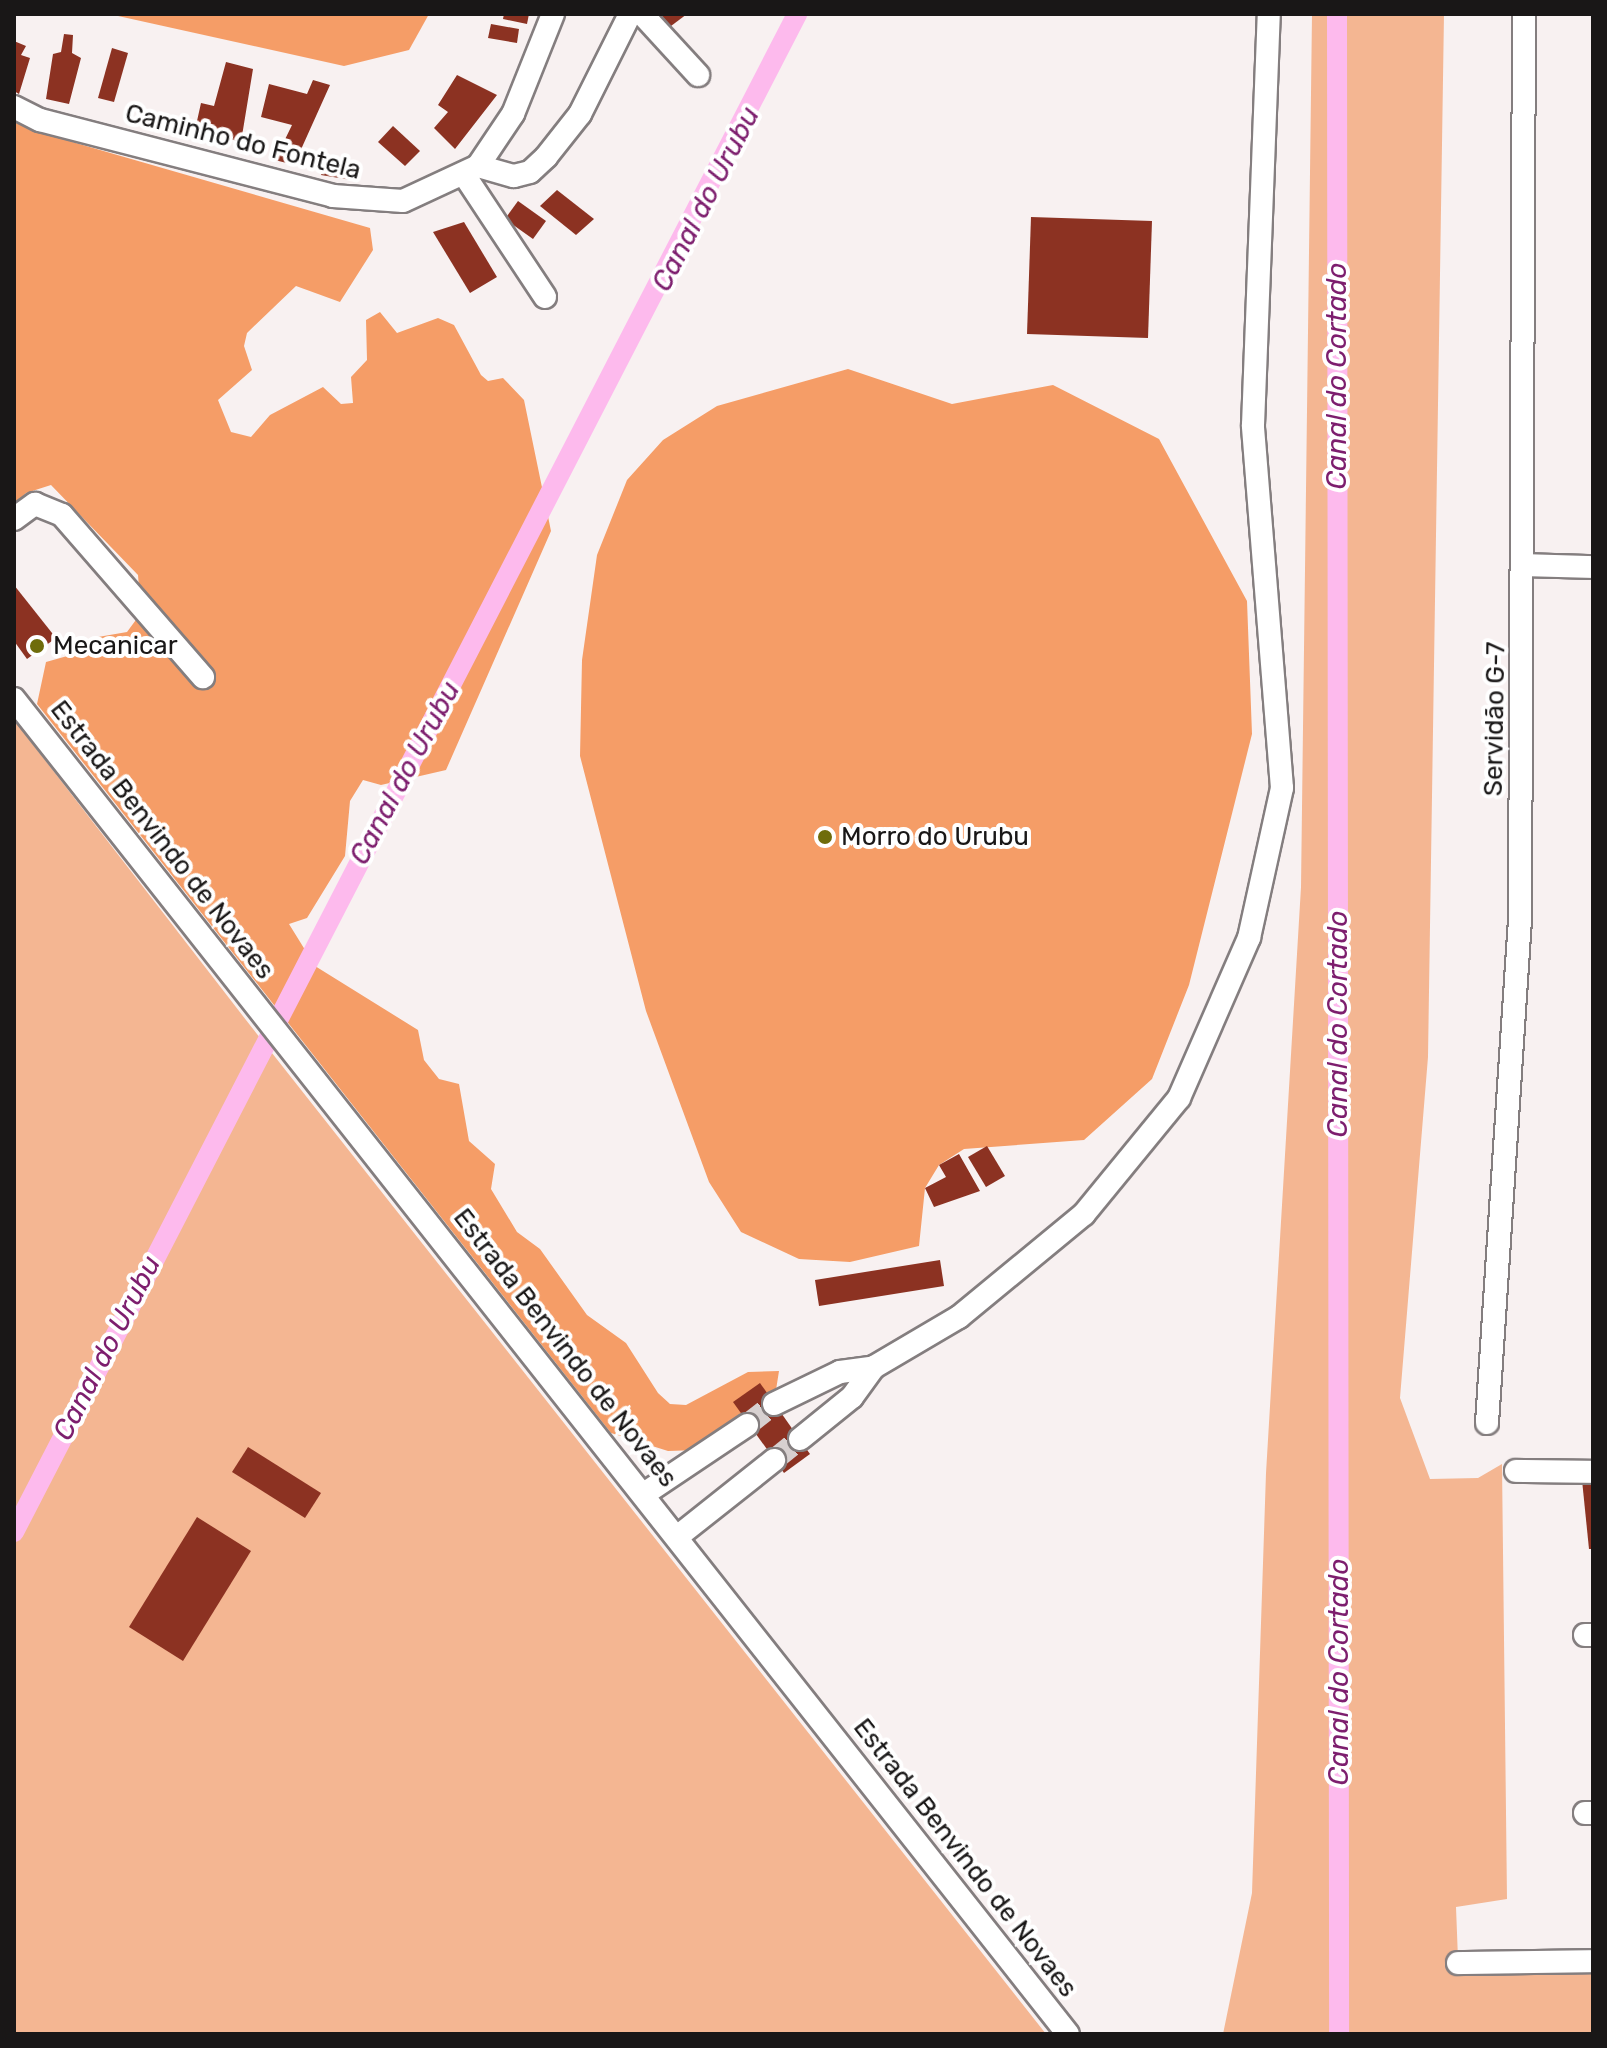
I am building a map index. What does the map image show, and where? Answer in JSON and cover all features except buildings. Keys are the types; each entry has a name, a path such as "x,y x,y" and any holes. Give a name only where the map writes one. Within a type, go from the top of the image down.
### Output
{"street":[{"path":"472,171 513,114 553,14"},
{"path":"472,171 514,176 530,172 546,157 580,114 630,14"},
{"path":"642,14 698,75"},
{"path":"774,1404 840,1372 874,1367 959,1317 1084,1214 1179,1098 1249,938 1282,788 1253,425 1269,14"},
{"name":"Servidão G-7","path":"1487,1423 1515,1058 1524,565 1524,14"},
{"name":"Caminho do Fontela","path":"14,107 40,120 333,196 403,201 472,171"},
{"path":"472,171 545,297"},
{"path":"14,519 35,504 62,515 203,677"},
{"path":"1524,565 1593,567"},
{"name":"Estrada Benvindo de Novaes","path":"14,699 227,969 302,1057 1068,2034"},
{"path":"800,1439 852,1397 874,1367"},
{"path":"644,1494 747,1425"},
{"path":"677,1537 774,1460"},
{"path":"1516,1471 1593,1472"},
{"path":"1458,1963 1593,1961"}],"shaded area":[{"path":"109,14 429,14 409,50 344,66"},
{"path":"1312,14 1444,14 1428,1057 1400,1398 1430,1479 1478,1478 1502,1464 1507,1899 1456,1907 1458,1959 1593,1962 1593,2034 1223,2034 1252,1893 1266,1473 1301,887"},
{"path":"14,115 55,137 370,228 373,250 340,302 296,286 247,333 244,346 252,370 218,400 231,432 251,437 270,415 323,387 341,404 353,403 351,377 367,360 366,320 380,312 397,333 438,318 454,325 481,375 488,381 503,378 524,400 551,531 446,770 381,785 363,780 350,801 345,856 307,918 289,924 315,966 418,1030 424,1060 439,1079 459,1084 469,1141 495,1164 491,1189 517,1232 540,1249 587,1315 626,1343 658,1393 670,1404 686,1405 748,1372 779,1371 776,1390 698,1450 668,1451 611,1433 37,704 46,662 78,653 98,637 127,632 141,613 138,575 51,485 26,493 14,506"},
{"path":"848,369 952,404 1053,385 1159,439 1247,601 1252,734 1189,985 1152,1079 1084,1140 964,1149 939,1165 925,1188 919,1246 850,1262 799,1259 741,1232 709,1182 646,1011 580,756 582,660 597,555 627,480 663,440 717,406"},
{"path":"14,720 246,1020 1046,2034 14,2034"}],"waterway":[{"name":"Canal do Urubu","path":"14,1532 797,14"},
{"name":"Canal do Cortado","path":"1337,14 1339,2034"}],"tunnel":[{"path":"747,1425 774,1404"},
{"path":"774,1460 800,1439"}],"place":[{"name":"Mecanicar","path":"37,646"},
{"name":"Morro do Urubu","path":"825,837"}]}
